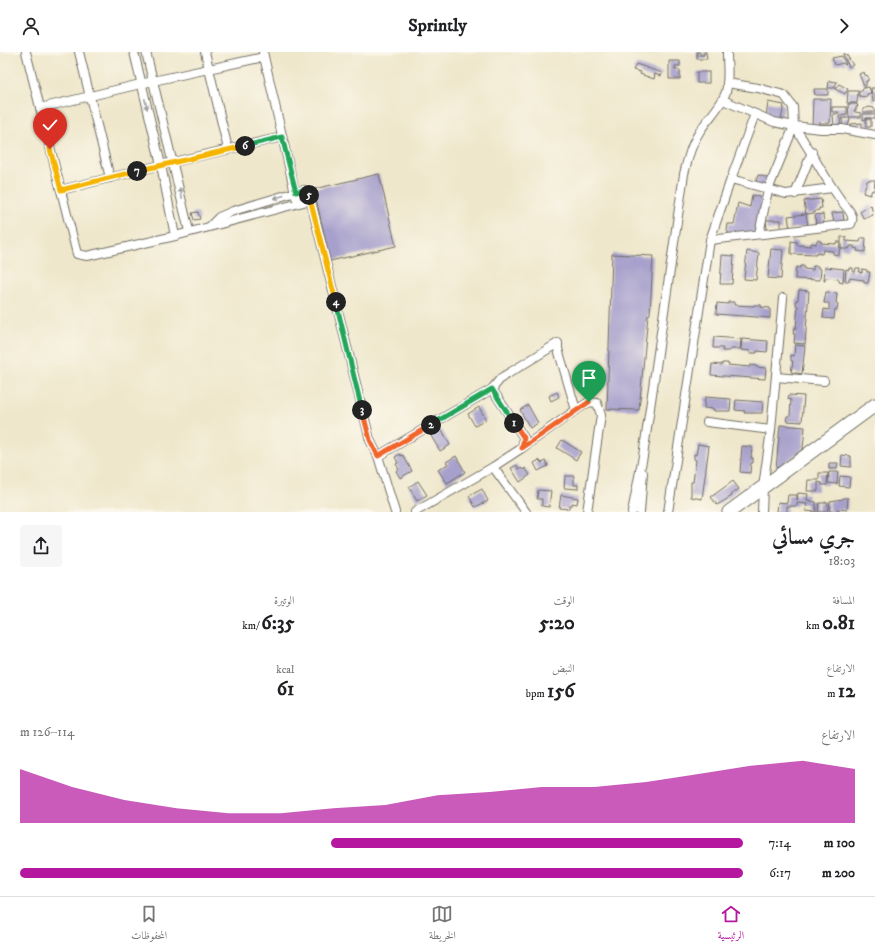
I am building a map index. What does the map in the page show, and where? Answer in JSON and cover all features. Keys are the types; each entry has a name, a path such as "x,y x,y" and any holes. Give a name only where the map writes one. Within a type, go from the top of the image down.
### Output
{"main road":[{"path":"729,512 875,405"}],"street":[{"path":"26,52 77,254 87,256 175,236 189,231 311,200"},
{"path":"79,52 110,178"},
{"path":"134,52 161,165 175,236"},
{"path":"146,52 189,231"},
{"path":"205,52 228,150"},
{"path":"632,512 644,456 684,174 688,156 694,142 723,100 727,83 727,52"},
{"path":"40,108 263,55 298,204"},
{"path":"727,83 758,88 784,95 793,107 794,126 768,190 759,234"},
{"path":"723,100 774,122 821,129 842,129 875,135"},
{"path":"668,512 710,240 755,114"},
{"path":"710,240 850,224 853,216 832,188 812,152 794,126"},
{"path":"61,190 282,137"},
{"path":"796,194 812,152"},
{"path":"731,179 786,194 796,194 832,188"},
{"path":"211,226 219,217 233,211 304,190 309,194 370,440 378,456 394,512"},
{"path":"762,512 763,487 771,430 783,298"},
{"path":"378,456 492,389 502,378 558,343 558,349 576,410"},
{"path":"776,378 824,381"},
{"path":"492,389 524,438 522,448"},
{"path":"415,512 493,467 589,402 597,403 601,415 587,512"},
{"path":"707,422 771,430"},
{"path":"640,512 643,492 644,456"},
{"path":"493,467 526,512"}],"building":[{"path":"697,52 700,52 700,55 704,55 704,52 706,52 707,59 697,59"},
{"path":"843,54 846,54 853,65 849,67"},
{"path":"842,56 846,64 845,65 843,63 835,65 832,58"},
{"path":"669,61 680,61 680,66 675,66 675,70 680,70 680,79 669,79"},
{"path":"636,64 662,73 661,76 655,74 654,79 640,74 641,72 633,70"},
{"path":"697,72 709,72 709,83 697,83"},
{"path":"864,72 865,75 868,76 866,86 864,86 859,74"},
{"path":"829,81 837,82 834,88 828,88"},
{"path":"839,84 848,89 845,94 835,89"},
{"path":"869,87 871,93 867,94 867,97 859,96 859,91 862,91 863,88"},
{"path":"871,88 875,88 875,102 873,102"},
{"path":"814,89 828,89 828,95 815,95"},
{"path":"848,91 858,91 857,103 847,103"},
{"path":"813,99 831,99 830,123 819,123 819,127 812,127"},
{"path":"768,102 784,105 781,120 766,118"},
{"path":"848,104 857,104 858,107 854,110 855,112 861,113 861,117 849,117"},
{"path":"832,107 847,107 847,115 839,116 841,127 834,127 833,114 839,114 839,112 832,112"},
{"path":"869,107 874,108 875,112 863,112 863,109"},
{"path":"863,114 875,114 875,118 866,118 863,120"},
{"path":"842,118 850,118 848,127 843,127"},
{"path":"866,119 871,119 871,127 866,127"},
{"path":"862,123 862,131 849,129 851,124"},
{"path":"379,174 396,246 330,261 314,189"},
{"path":"758,175 769,178 767,188 755,185"},
{"path":"875,180 874,191 872,190 870,195 863,193 867,181"},
{"path":"752,195 763,198 756,233 731,235 727,231 728,224 734,224 738,203 750,207"},
{"path":"821,199 822,208 819,208 819,210 815,211 815,213 806,214 804,201"},
{"path":"871,205 873,215 864,219 860,212"},
{"path":"198,212 200,219 194,220 192,213"},
{"path":"843,212 844,222 834,223 832,213"},
{"path":"806,214 808,226 790,229 788,216"},
{"path":"823,214 824,226 816,226 815,215"},
{"path":"766,220 781,220 781,230 767,230"},
{"path":"841,237 846,237 846,241 860,242 861,238 866,238 865,252 857,251 858,249 854,248 854,246 850,246 850,248 847,249 841,249"},
{"path":"817,240 821,241 821,243 836,244 836,242 840,242 839,255 833,254 833,251 823,250 822,254 816,253 816,255 791,254 791,241 797,242 797,245 811,246 811,243 816,244"},
{"path":"771,249 783,250 781,279 768,278"},
{"path":"747,251 759,253 756,280 744,279"},
{"path":"612,254 653,256 650,314 648,315 639,410 607,409"},
{"path":"722,255 734,256 732,284 720,284"},
{"path":"800,266 804,266 804,269 813,270 813,266 818,266 818,268 821,269 820,280 795,279 796,267 800,268"},
{"path":"825,267 844,269 843,283 839,282 839,279 825,278 824,281"},
{"path":"849,268 853,268 853,272 855,272 856,268 860,268 859,272 862,273 862,269 870,272 868,283 864,283 864,280 849,278 849,281 845,281 846,269 849,270"},
{"path":"799,290 809,291 805,344 794,343 795,334 793,334 794,328 796,328 798,306 796,305 796,300 798,300"},
{"path":"826,292 837,293 836,303 838,304 837,310 835,309 834,319 823,318 824,309 829,310 829,303 824,303"},
{"path":"728,302 734,302 734,305 761,305 761,307 770,308 770,318 716,314 717,303 728,304"},
{"path":"714,337 741,339 740,349 722,351 723,348 713,348"},
{"path":"742,339 768,341 767,352 757,351 757,353 750,353 751,351 741,350"},
{"path":"795,345 805,346 802,374 791,372 793,361 791,361 791,355 794,356"},
{"path":"722,363 728,363 728,365 750,367 750,365 766,368 765,379 711,375 712,364 722,365"},
{"path":"557,392 559,397 551,401 549,396"},
{"path":"789,395 804,396 802,422 786,421 787,416 790,416 791,400 788,399"},
{"path":"705,397 731,399 730,411 714,411 714,409 704,408"},
{"path":"736,400 763,402 762,413 744,413 745,411 735,410"},
{"path":"528,405 538,423 530,428 520,410"},
{"path":"479,407 486,420 475,426 468,414"},
{"path":"780,425 805,427 803,449 776,469"},
{"path":"442,430 450,445 440,451 431,436"},
{"path":"562,440 581,452 576,460 557,448"},
{"path":"698,444 709,446 702,499 691,497 691,482 693,482 696,460 694,459 694,454 696,455"},
{"path":"742,446 752,447 751,458 753,458 753,463 751,463 750,473 740,472"},
{"path":"400,454 401,456 403,455 412,471 400,478 396,471 399,469 396,464 398,463 395,457"},
{"path":"842,455 851,456 851,467 841,466"},
{"path":"456,456 465,472 447,483 438,470 448,464 446,462"},
{"path":"539,460 542,463 546,461 548,466 538,471 534,463"},
{"path":"829,463 838,463 837,469 829,469"},
{"path":"517,465 519,469 521,468 523,470 525,468 530,475 520,482 511,468"},
{"path":"829,472 838,472 837,484 828,483"},
{"path":"819,473 828,473 827,485 822,485 822,483 818,482 818,491 807,491 808,480 819,480"},
{"path":"565,476 574,476 574,485 578,485 578,489 564,488"},
{"path":"840,476 850,477 849,487 839,486"},
{"path":"418,481 427,495 417,501 409,487"},
{"path":"733,481 739,489 731,495 732,496 717,505 711,497"},
{"path":"482,489 488,501 475,507 469,496"},
{"path":"538,490 551,491 549,507 542,506 542,499 537,499"},
{"path":"798,493 808,494 807,500 816,502 816,512 806,511 807,504 797,503 797,506 787,506 787,512 777,512 778,502 787,503 788,495 797,495 797,500"},
{"path":"561,495 578,498 577,504 572,503 572,505 569,505 569,509 559,508"},
{"path":"848,498 847,510 837,509 837,512 829,511 830,501"},
{"path":"828,502 827,512 818,512 819,503"}],"route":[{"path":"50,149 61,190 282,137 296,192 304,190 309,194 370,440 378,456 492,389 524,438 522,448 589,402"}]}
